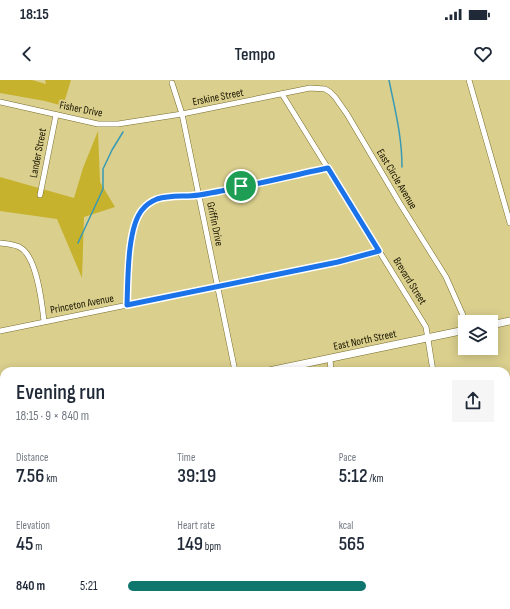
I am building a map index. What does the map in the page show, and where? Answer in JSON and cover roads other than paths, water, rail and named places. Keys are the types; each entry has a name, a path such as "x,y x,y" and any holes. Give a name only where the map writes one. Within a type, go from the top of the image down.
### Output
{"main road":[{"path":"498,324 510,321"},
{"name":"East North Street","path":"289,367 458,331"}],"street":[{"path":"469,80 508,207 510,223"},
{"name":"Griffin Drive","path":"172,83 182,114 234,367"},
{"name":"East Circle Avenue","path":"282,94 314,88 325,89 335,97 347,114 399,202 446,277 463,315"},
{"name":"Erskine Street","path":"182,114 282,94"},
{"name":"Brevard Street","path":"282,94 426,327 432,367"},
{"name":"Fisher Drive","path":"0,102 107,125 127,124 182,114"},
{"name":"Lander Street","path":"40,196 56,115"},
{"path":"127,305 133,233 140,214 146,205 156,200 174,196 198,195 328,168"},
{"path":"0,243 17,246 27,253 36,277 44,321"},
{"name":"Princeton Avenue","path":"0,331 338,262 379,251"},
{"path":"330,359 331,367"}],"waterway":[{"path":"389,80 396,113 402,156 402,167"},
{"path":"78,243 103,189 103,169 123,132"}]}
